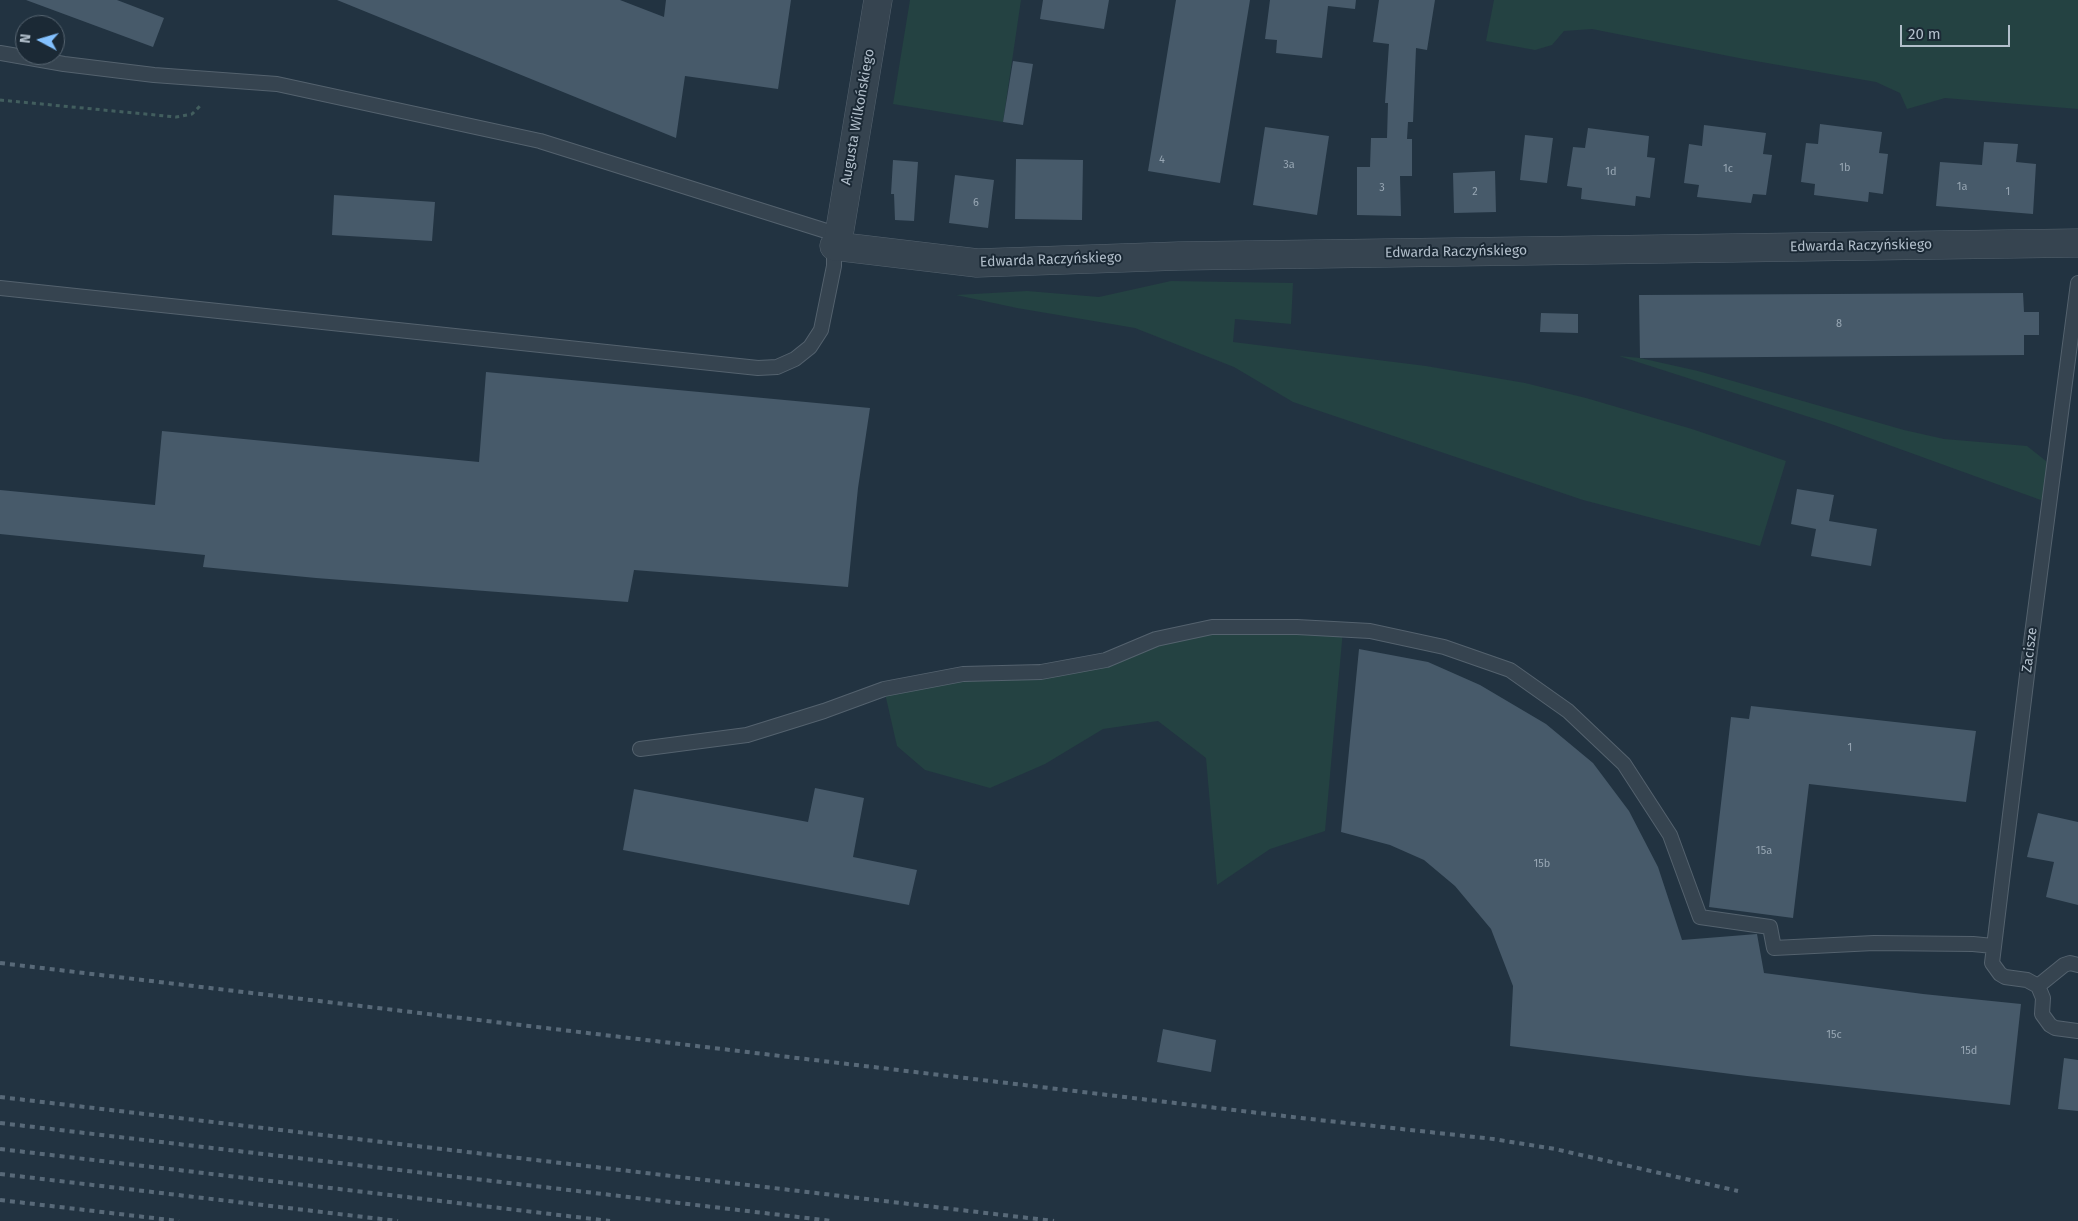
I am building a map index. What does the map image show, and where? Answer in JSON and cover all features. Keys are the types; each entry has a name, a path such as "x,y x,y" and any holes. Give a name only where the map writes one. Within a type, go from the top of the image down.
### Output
{"street":[{"name":"Augusta Wilkońskiego","path":"837,240 878,0"},
{"name":"Edwarda Raczyńskiego","path":"837,240 977,263 1198,256 2078,243"}],"lane":[{"path":"0,53 154,75 277,84 540,141 837,240 826,311 821,330 810,347 795,359 777,367 758,368 0,288"},
{"name":"Zacisze","path":"2038,986 2027,980 2006,977 2000,974 1992,963 2078,283"},
{"path":"640,749 747,735 824,711 884,689 963,674 1041,672 1106,660 1156,639 1212,627 1297,627 1370,631 1444,647 1510,670 1568,711 1624,764 1670,835 1700,917 1770,927 1774,948 1874,943 1993,946"},
{"path":"2078,965 2070,963 2064,965 2038,986 2043,998 2042,1014 2050,1025 2055,1028 2078,1031"}],"path":[{"path":"0,100 176,117 192,114 206,97 214,80"}],"green space":[{"path":"910,0 1021,0 1003,122 893,104"},
{"path":"1494,0 2078,0 2078,109 1945,98 1907,109 1900,93 1876,82 1744,59 1592,29 1564,31 1552,45 1535,50 1486,41"},
{"path":"1171,281 1293,283 1291,324 1235,319 1233,342 1426,366 1525,383 1586,398 1692,429 1786,461 1760,546 1583,500 1293,402 1234,367 1135,328 1017,308 956,295 1027,291 1099,297"},
{"path":"1619,356 1640,358 1698,371 1904,430 1944,439 2027,446 2046,461 2052,482 2049,503 1831,424"},
{"path":"1212,627 1343,630 1325,831 1270,849 1217,885 1206,758 1158,721 1103,729 1045,764 990,788 925,770 897,746 884,689 1041,672"}],"building":[{"path":"26,0 117,0 164,18 153,47"},
{"path":"337,0 620,0 664,17 666,0 791,0 778,89 685,76 676,138"},
{"path":"1043,0 1109,0 1104,29 1040,19"},
{"path":"1176,0 1250,0 1220,183 1148,171"},
{"path":"1270,0 1356,0 1355,9 1328,6 1322,58 1276,53 1277,40 1265,39"},
{"path":"1379,0 1435,0 1427,50 1416,48 1413,122 1408,122 1407,139 1412,139 1412,176 1400,176 1401,216 1357,215 1357,167 1370,167 1371,138 1387,138 1388,103 1385,103 1389,44 1373,42"},
{"path":"1013,61 1033,64 1023,125 1003,122"},
{"path":"1820,124 1882,132 1879,153 1888,154 1883,194 1869,192 1868,202 1814,195 1815,184 1801,182 1806,143 1818,144"},
{"path":"1704,125 1766,133 1763,154 1772,155 1766,195 1753,194 1751,203 1697,197 1699,185 1684,183 1689,144 1702,146"},
{"path":"1265,127 1329,136 1317,215 1253,205"},
{"path":"1588,128 1649,136 1647,157 1655,158 1650,198 1636,196 1635,206 1581,199 1582,188 1567,186 1573,147 1585,148"},
{"path":"1525,135 1553,138 1547,183 1520,180"},
{"path":"1984,142 2018,144 2016,162 2036,164 2033,214 1936,206 1940,162 1982,165"},
{"path":"1016,159 1083,160 1082,220 1015,219"},
{"path":"893,160 918,162 914,221 895,220 894,194 891,194"},
{"path":"1495,171 1496,212 1454,213 1453,173"},
{"path":"955,175 994,180 988,228 949,223"},
{"path":"334,195 435,202 432,241 332,235"},
{"path":"2023,293 2024,312 2039,312 2039,335 2024,335 2024,355 1640,358 1639,295"},
{"path":"1541,313 1578,314 1578,333 1540,332"},
{"path":"486,372 870,408 858,488 848,587 634,570 628,602 316,578 203,567 205,555 0,534 0,490 155,505 162,431 479,462"},
{"path":"1797,489 1834,495 1829,521 1877,529 1871,566 1811,556 1816,529 1791,524"},
{"path":"1359,649 1428,662 1480,685 1546,724 1593,763 1629,811 1658,867 1682,940 1757,934 1764,973 1923,994 2021,1004 2010,1105 1747,1076 1510,1046 1513,986 1491,929 1455,886 1424,860 1390,845 1341,832"},
{"path":"1751,706 1976,731 1966,802 1809,784 1793,918 1709,907 1731,717 1749,719"},
{"path":"815,788 864,798 853,857 917,870 909,905 623,850 634,789 808,822"},
{"path":"2038,813 2078,822 2078,905 2046,897 2054,862 2027,857"},
{"path":"1163,1029 1216,1040 1211,1072 1157,1062"},
{"path":"2064,1058 2078,1060 2078,1111 2058,1109"}],"railway":[{"path":"0,963 1301,1118 1493,1139 1555,1149 1738,1191"},
{"path":"0,1097 1054,1221"},
{"path":"0,1123 832,1221"},
{"path":"0,1149 610,1221"},
{"path":"0,1174 398,1221"},
{"path":"0,1200 179,1221"}]}
